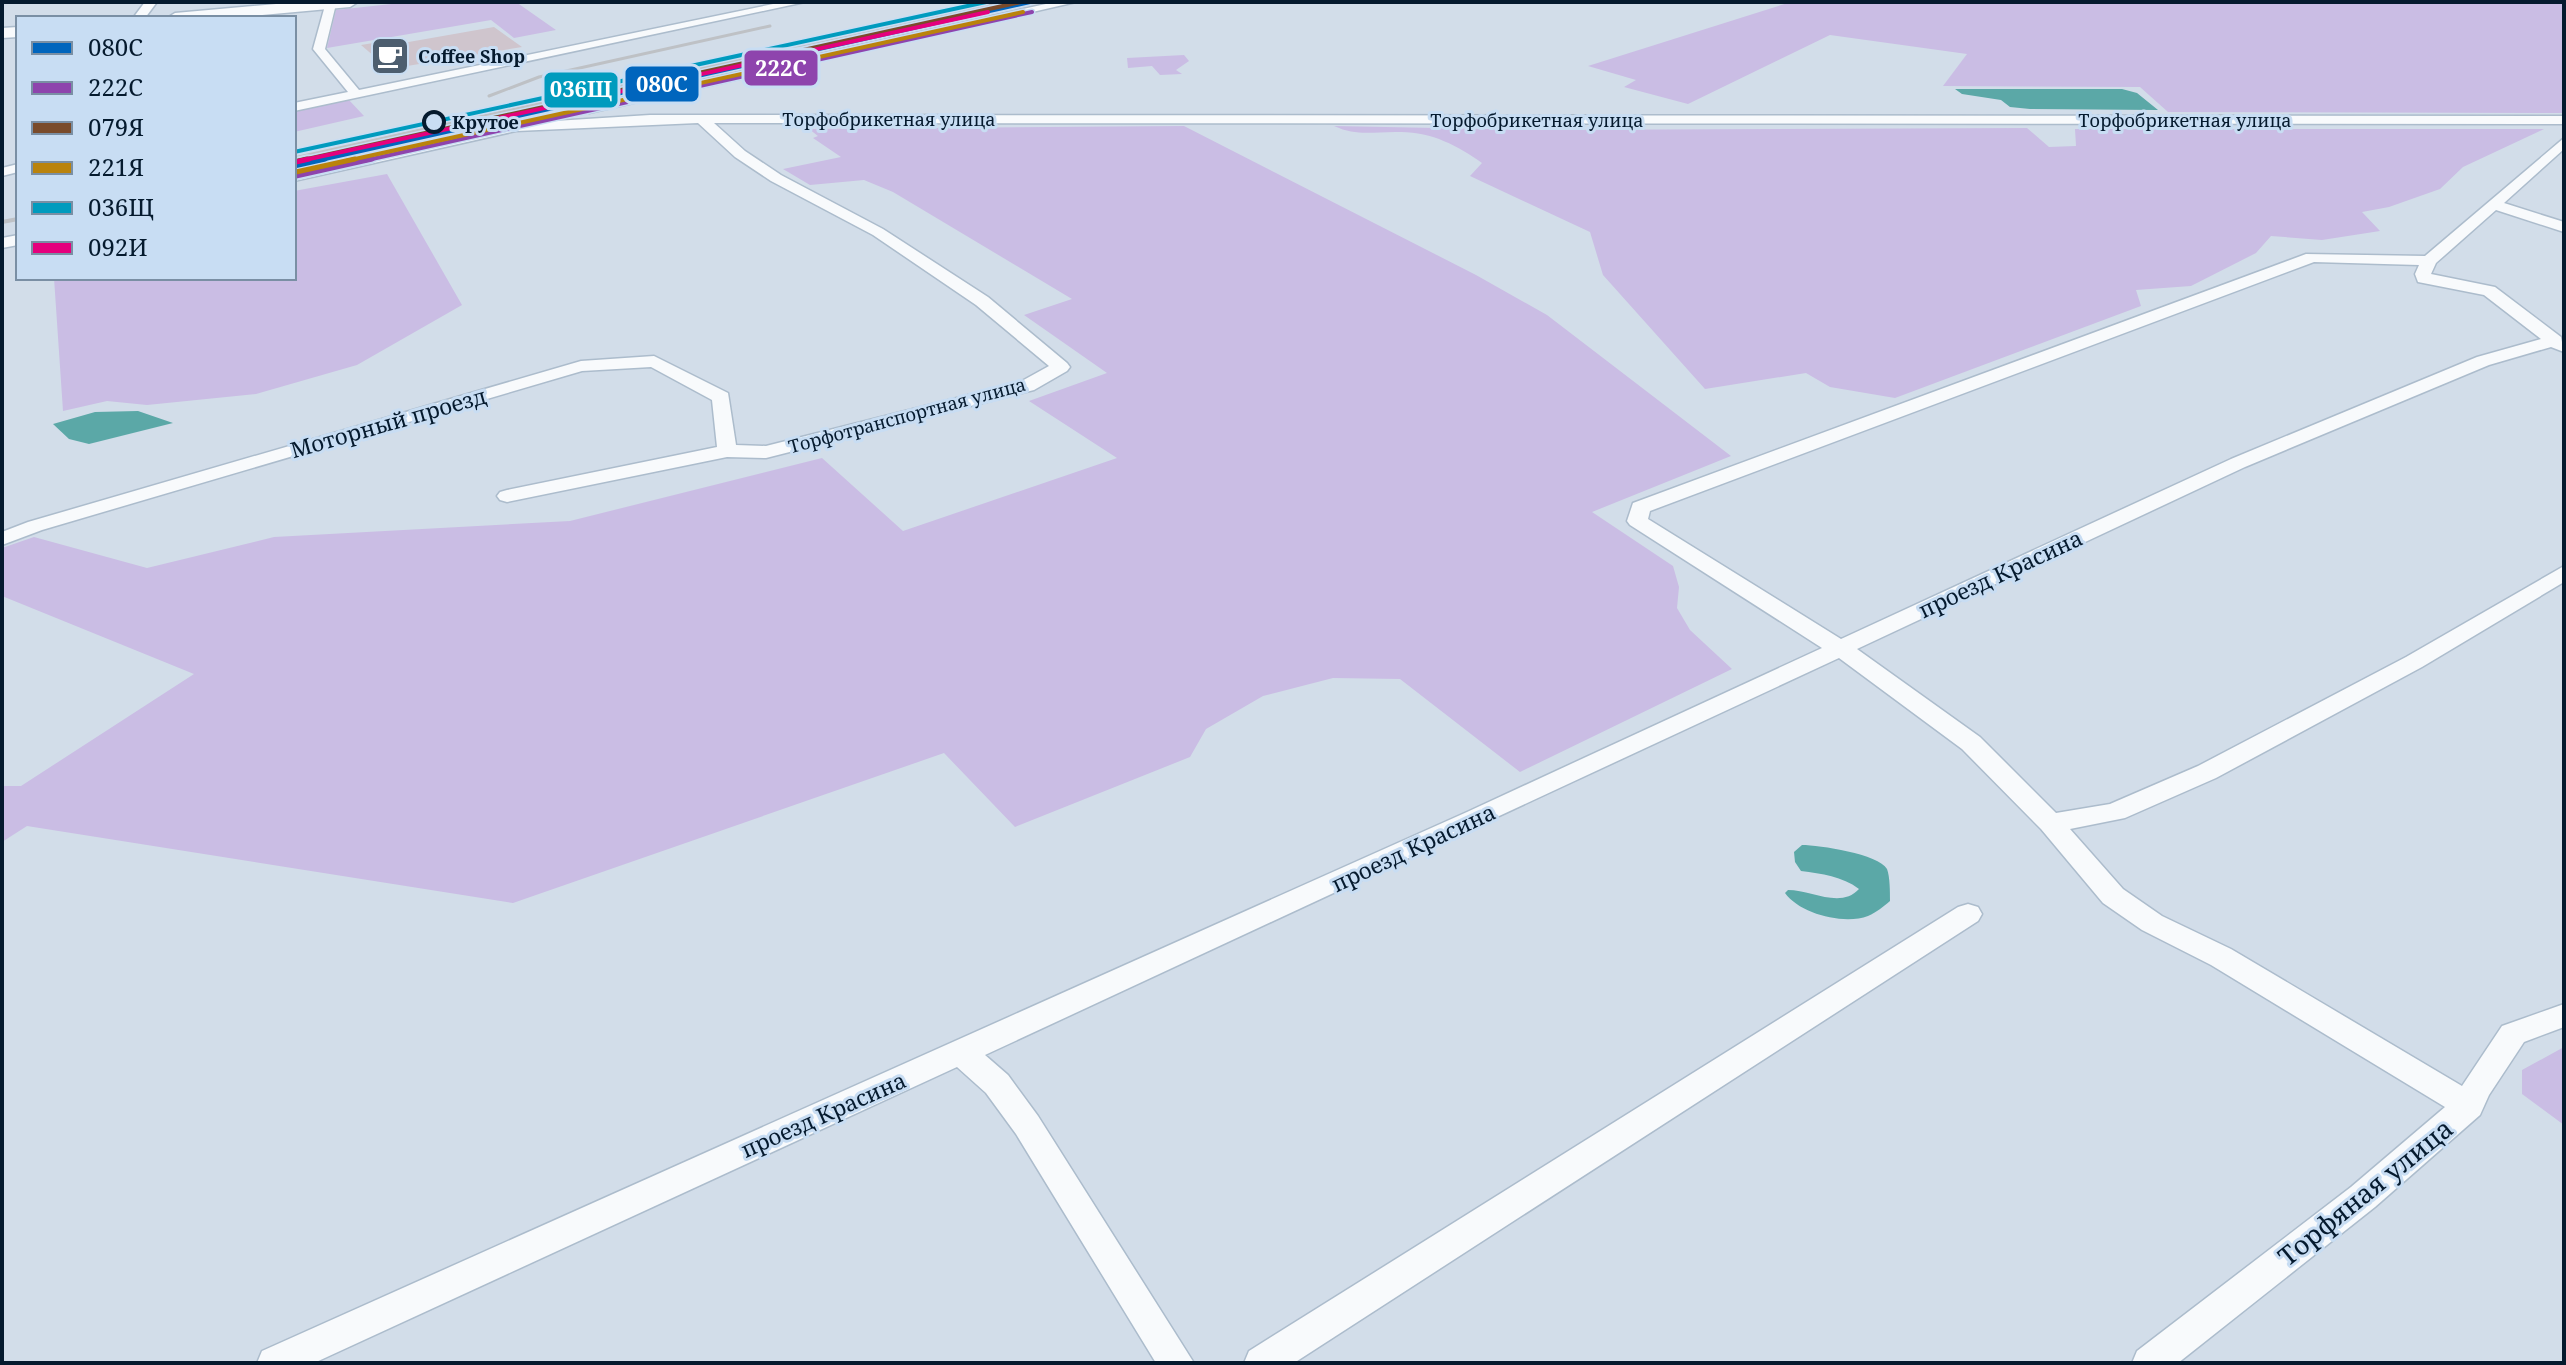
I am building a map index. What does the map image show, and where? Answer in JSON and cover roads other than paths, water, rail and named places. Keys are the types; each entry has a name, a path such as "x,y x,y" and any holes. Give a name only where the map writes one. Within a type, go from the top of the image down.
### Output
{"street":[{"path":"197,16 350,2"},
{"path":"296,107 799,2"},
{"name":"Торфобрикетная улица","path":"296,177 1070,2"},
{"path":"330,4 319,49 356,94"},
{"name":"Торфобрикетная улица","path":"517,127 607,120 701,119 2562,123"},
{"name":"Торфотранспортная улица","path":"507,496 727,451 766,452 1027,386 1061,367 982,301 878,232 776,178 740,154 701,119"},
{"path":"2559,344 2489,291 2424,279 2423,274 2429,261 2564,142"},
{"path":"2495,205 2564,227"},
{"path":"2429,261 2312,257 1640,507 1637,521 1877,672 1971,743 2050,823 2113,896 2152,923 2221,957 2469,1106"},
{"name":"проезд Красина","path":"275,1363 819,1114 962,1053 2238,463 2483,361 2559,344"},
{"name":"Моторный проезд","path":"2,539 50,521 581,366 654,361 721,397 727,451"},
{"path":"2050,823 2116,812 2207,772 2414,662 2564,573"},
{"path":"1262,1363 1968,914"},
{"name":"Торфяная улица","path":"2150,1363 2363,1197 2469,1106 2475,1091 2513,1034 2564,1015"},
{"path":"962,1053 997,1084 1027,1125 1176,1363"}],"railway":[{"path":"296,158 998,2"},
{"path":"489,96 539,77 770,26"},
{"path":"2,222 16,219"}],"place":[{"name":"Coffee Shop","path":"390,56"},
{"name":"Крутое","path":"434,122"}]}
